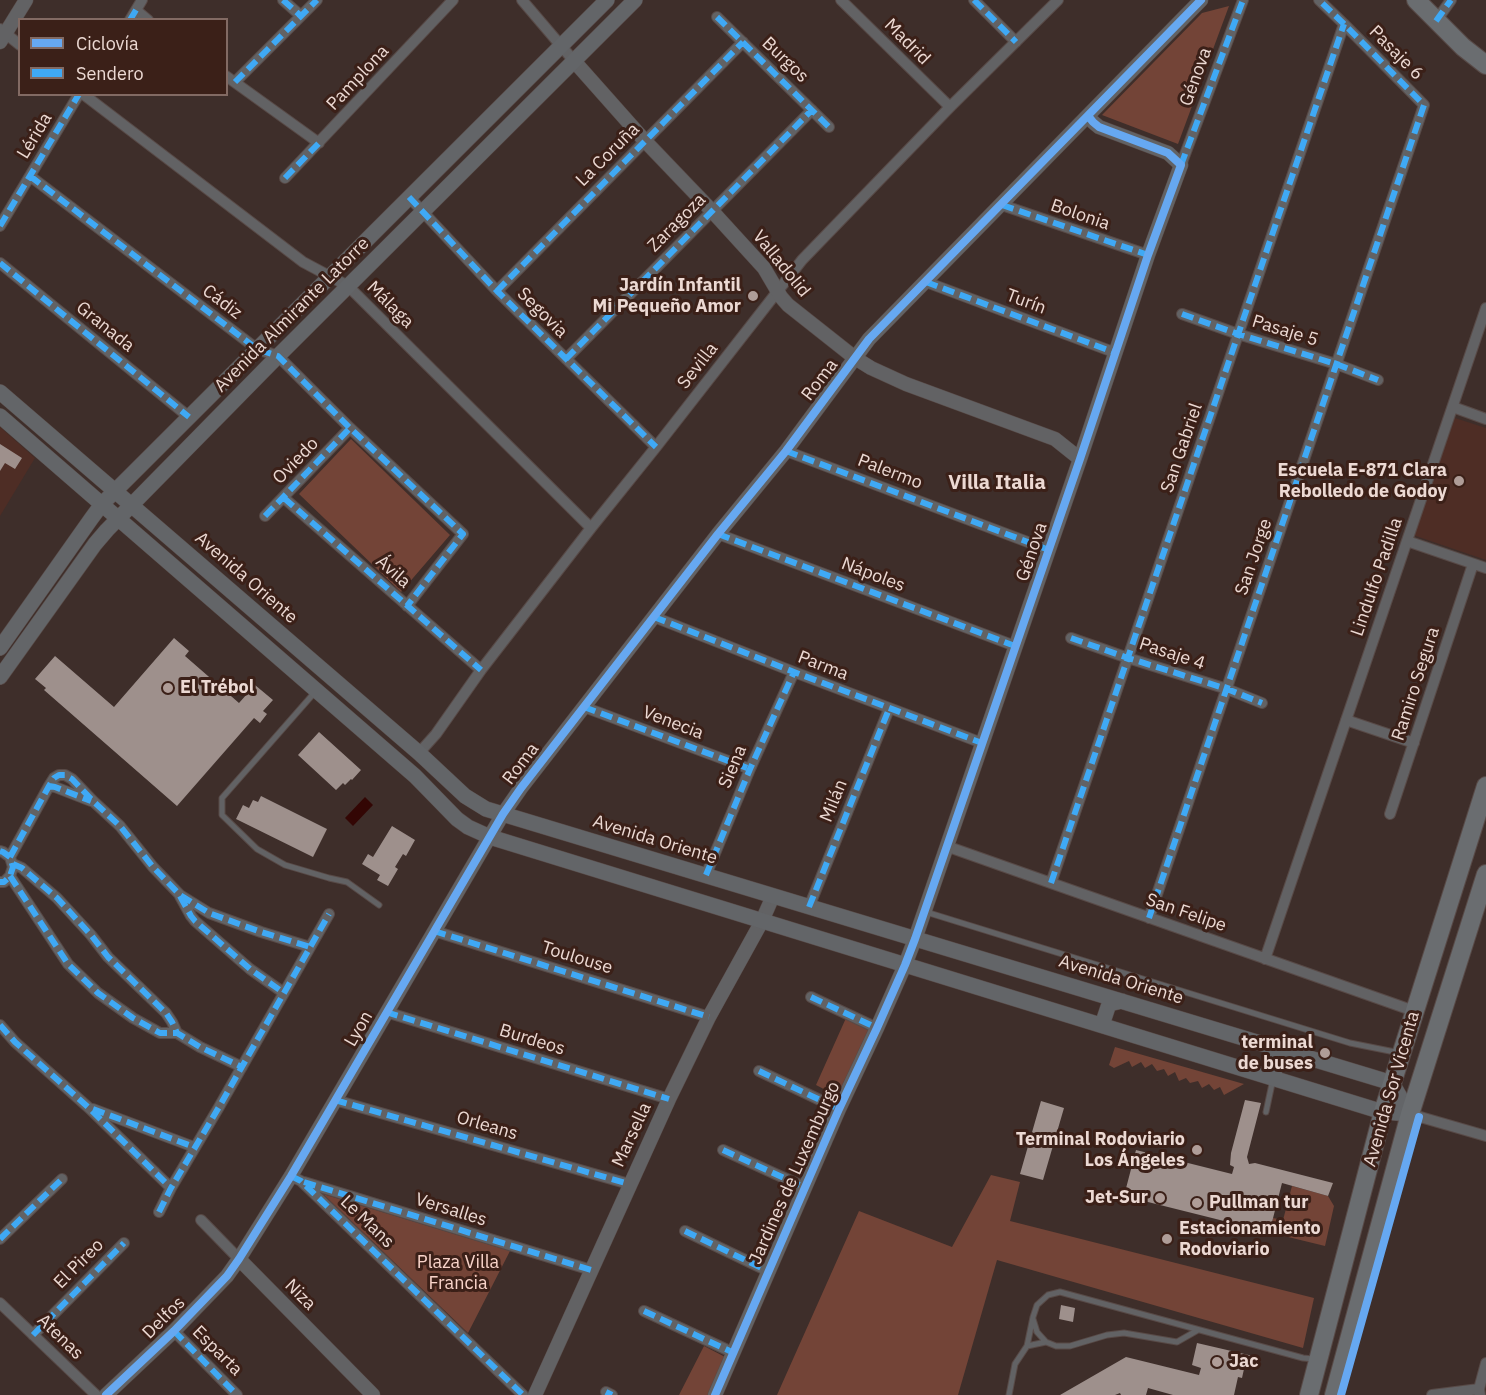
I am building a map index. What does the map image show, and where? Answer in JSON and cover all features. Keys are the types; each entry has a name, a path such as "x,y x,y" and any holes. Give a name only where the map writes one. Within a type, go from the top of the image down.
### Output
{"main road":[{"name":"Avenida Almirante Latorre","path":"0,648 102,504 607,0"},
{"name":"Avenida Almirante Latorre","path":"0,677 89,552 131,504 635,0"},
{"path":"1416,0 1463,47 1486,65"},
{"name":"Avenida Oriente","path":"0,392 476,803 486,809 1392,1083"},
{"path":"0,416 317,689 415,776 457,819 468,827 490,837 1383,1112 1410,1114"},
{"name":"Avenida Sor Vicenta","path":"1309,1395 1383,1112 1486,786"},
{"name":"Avenida Sor Vicenta","path":"1336,1390 1410,1114 1486,874"},
{"path":"1102,1025 1109,1004 1122,1001"},
{"path":"1273,1078 1279,1048"},
{"path":"1392,1083 1410,1114"},
{"path":"1318,1360 1330,1369 1336,1390"}],"street":[{"path":"18,44 2,35 26,0"},
{"path":"133,15 142,0"},
{"path":"283,0 301,16"},
{"path":"317,0 231,79 319,143"},
{"name":"Pamplona","path":"285,178 453,0"},
{"name":"Valladolid","path":"522,0 645,141 764,268 788,305 871,368 1055,439 1080,459"},
{"name":"Madrid","path":"841,0 950,107"},
{"path":"974,0 1016,42"},
{"name":"Sevilla","path":"418,753 436,734 481,670 802,260 950,107 1058,0"},
{"name":"Roma","path":"503,814 718,534 786,451 855,358 887,320 1089,117 1201,0"},
{"name":"Génova","path":"905,965 1049,550 1148,255 1243,0"},
{"name":"Pasaje 6","path":"1319,0 1424,105"},
{"path":"1436,21 1451,0"},
{"name":"Burgos","path":"717,17 829,127"},
{"name":"San Gabriel","path":"1051,883 1344,24"},
{"name":"La Coruña","path":"497,291 743,42"},
{"name":"Lérida","path":"0,226 80,96"},
{"name":"Málaga","path":"84,96 303,262 348,286 591,528"},
{"name":"San Jorge","path":"1149,918 1424,105"},
{"name":"Zaragoza","path":"566,359 812,110"},
{"path":"1089,117 1099,127 1168,153 1181,165"},
{"name":"Cádiz","path":"30,176 257,349 278,356 350,428 463,534 407,606"},
{"name":"Segovia","path":"409,197 497,291 656,447"},
{"name":"Bolonia","path":"1002,205 1148,255"},
{"name":"Granada","path":"0,263 189,417"},
{"name":"Turín","path":"926,282 1116,353"},
{"name":"Lindulfo Padilla","path":"1265,959 1486,308"},
{"name":"Pasaje 5","path":"1182,315 1336,364 1378,380"},
{"path":"1453,407 1486,419"},
{"name":"Oviedo","path":"265,516 350,428"},
{"name":"Palermo","path":"786,451 1049,550"},
{"name":"Ávila","path":"284,498 481,670"},
{"name":"Nápoles","path":"718,534 1016,646"},
{"path":"1407,541 1486,568"},
{"name":"Ramiro Segura","path":"1390,814 1473,564"},
{"name":"Parma","path":"654,617 889,709 982,742"},
{"name":"Pasaje 4","path":"1071,638 1227,689 1262,703"},
{"name":"Siena","path":"706,875 794,672"},
{"name":"Venecia","path":"584,707 750,769"},
{"name":"Milán","path":"809,907 889,709"},
{"path":"1346,720 1414,743"},
{"path":"0,882 4,882 10,876 13,870 12,861 49,786 56,787 93,801 120,826 153,867 180,895 209,913 310,947"},
{"name":"Lyon","path":"239,1259 296,1178 335,1100 503,814"},
{"name":"San Felipe","path":"946,846 1414,1011"},
{"path":"0,851 30,874 64,906 108,957 166,1013 177,1033"},
{"path":"10,876 68,964 98,993 132,1018 160,1033 177,1033 242,1067"},
{"path":"180,895 195,921 250,969 284,993"},
{"name":"Marsella","path":"535,1395 669,1099 773,896"},
{"path":"159,1212 194,1147 329,914"},
{"name":"Toulouse","path":"434,931 709,1017"},
{"name":"Jardines de Luxemburgo","path":"715,1395 804,1187 905,965"},
{"path":"811,997 877,1028"},
{"name":"Burdeos","path":"386,1012 669,1099"},
{"path":"0,1025 15,1042 89,1108 171,1188"},
{"path":"759,1071 839,1109"},
{"name":"Orleans","path":"335,1100 629,1184"},
{"path":"89,1108 194,1147"},
{"path":"1410,1114 1486,1136"},
{"path":"723,1150 804,1187"},
{"name":"Versalles","path":"296,1178 591,1270"},
{"name":"Le Mans","path":"296,1178 523,1395"},
{"path":"0,1239 62,1179"},
{"name":"Niza","path":"201,1220 373,1395"},
{"path":"685,1231 768,1271"},
{"name":"El Pireo","path":"33,1335 124,1243"},
{"name":"Delfos","path":"106,1395 174,1331 227,1276 239,1259"},
{"name":"Atenas","path":"0,1303 96,1395"},
{"path":"644,1311 734,1353"},
{"name":"Esparta","path":"174,1331 237,1395"},
{"path":"1432,1395 1479,1392 1486,1364"}],"lane":[{"path":"317,689 222,798 222,815 257,849 285,864 347,882 379,905"},
{"name":"Avenida Oriente","path":"924,911 1350,1043 1401,1053"},
{"path":"1266,1112 1273,1078"},
{"path":"1009,1395 1015,1364 1027,1346 1037,1305 1048,1295 1060,1292 1303,1358 1318,1360"},
{"path":"1033,1317 1037,1332 1046,1342 1056,1346 1070,1346 1107,1335 1124,1333 1177,1342 1198,1329"},
{"path":"1027,1346 1046,1342"}],"shaded area":[{"name":"Escuela E-871 Clara Rebolledo de Godoy","path":"1455,418 1486,428 1486,560 1413,535"},
{"path":"0,427 35,458 0,516"},
{"path":"365,797 373,805 353,826 345,818"}],"green space":[{"path":"1229,6 1178,144 1102,115 1202,13"},
{"path":"351,439 450,535 401,592 299,494"},
{"path":"846,1018 870,1031 843,1099 816,1085"},
{"path":"1115,1047 1244,1084 1224,1095 1220,1087 1214,1090 1209,1084 1202,1088 1198,1081 1190,1083 1186,1078 1179,1081 1175,1072 1168,1076 1164,1069 1157,1071 1152,1064 1145,1068 1141,1062 1132,1067 1129,1061 1114,1068 1109,1065"},
{"path":"991,1175 1020,1182 1010,1221 1314,1298 1303,1348 997,1260 958,1395 777,1395 859,1211 952,1247"},
{"path":"1292,1186 1328,1196 1334,1206 1325,1246 1284,1236 1286,1231 1271,1226 1273,1218 1283,1220"},
{"name":"Plaza Villa Francia","path":"323,1194 510,1251 468,1333"},
{"path":"704,1346 727,1358 710,1395 679,1395"}],"building":[{"path":"0,444 22,458 15,469 5,463 0,471"},
{"path":"174,638 189,651 185,656 239,703 255,685 273,700 263,711 267,714 260,723 254,718 177,806 44,690 46,688 35,679 55,656 114,707"},
{"path":"319,732 361,770 352,780 345,785 343,783 336,790 298,755"},
{"path":"261,796 327,829 313,857 236,819 243,805 249,808 253,800 258,802"},
{"path":"392,826 415,840 406,856 403,854 395,867 398,869 388,886 377,880 380,875 362,864 368,854 373,857"},
{"path":"1245,1100 1261,1103 1247,1157 1249,1164 1255,1163 1333,1183 1328,1196 1282,1183 1271,1226 1286,1231 1284,1236 1124,1196 1136,1150 1232,1174 1234,1167 1230,1165 1231,1153"},
{"path":"1041,1101 1064,1108 1043,1180 1020,1174"},
{"path":"1061,1305 1075,1308 1073,1322 1059,1319"},
{"path":"1197,1343 1253,1356 1250,1369 1244,1369 1242,1378 1238,1377 1234,1395 1173,1395 1148,1388 1146,1395 1121,1395 1120,1393 1115,1395 1060,1395 1126,1357 1199,1375 1201,1368 1192,1365"}],"marked path":[{"path":"283,0 301,16"},
{"path":"235,82 317,0"},
{"path":"974,0 1016,42"},
{"path":"1181,165 1243,0"},
{"path":"1149,918 1424,105 1319,0"},
{"path":"1436,21 1451,0"},
{"path":"131,18 136,10"},
{"path":"717,17 829,127"},
{"path":"1051,883 1344,24"},
{"path":"497,291 743,42"},
{"path":"0,226 78,96"},
{"path":"566,359 812,110"},
{"path":"285,178 319,143"},
{"path":"30,176 257,349 278,356 350,428 463,534 407,606"},
{"path":"409,197 497,291 656,447"},
{"path":"1002,205 1148,255"},
{"path":"0,263 189,417"},
{"path":"926,282 1116,353"},
{"path":"1182,314 1378,380"},
{"path":"265,516 350,428"},
{"path":"786,451 1049,550"},
{"path":"284,498 481,670"},
{"path":"718,534 1015,646"},
{"path":"654,617 982,743"},
{"path":"1071,638 1227,689 1262,703"},
{"path":"706,875 794,672"},
{"path":"584,707 750,769"},
{"path":"809,907 889,709"},
{"path":"10,857 54,778 65,775 72,779 120,826 153,867 180,895 209,913 310,947"},
{"path":"49,786 91,801"},
{"path":"0,851 10,857 13,867 10,876 4,882 0,882"},
{"path":"13,864 22,868 57,898 108,957 166,1013 177,1033 242,1067"},
{"path":"10,876 68,964 98,993 133,1018 160,1033 177,1033"},
{"path":"180,896 195,921 250,969 284,993"},
{"path":"159,1212 329,914"},
{"path":"434,931 709,1017"},
{"path":"811,997 877,1028"},
{"path":"386,1012 669,1099"},
{"path":"0,1025 15,1042 89,1108 171,1188"},
{"path":"759,1071 839,1109"},
{"path":"335,1100 629,1184"},
{"path":"93,1109 194,1147"},
{"path":"723,1150 804,1187"},
{"path":"291,1176 301,1181 523,1395"},
{"path":"0,1239 62,1179"},
{"path":"304,1182 591,1270"},
{"path":"685,1231 768,1271"},
{"path":"33,1335 124,1243"},
{"path":"644,1311 734,1353"},
{"path":"174,1331 237,1395"},
{"path":"606,1392 612,1395"}],"cycle path":[{"path":"106,1395 174,1331 227,1276 291,1176 503,814 718,534 786,451 869,339 1201,0"},
{"path":"715,1395 915,939 1148,255 1181,165 1168,153 1099,127 1089,117"},
{"path":"1341,1395 1419,1117"}],"place":[{"name":"Jardín Infantil Mi Pequeño Amor","path":"753,296"},
{"name":"Escuela E-871 Clara Rebolledo de Godoy","path":"1459,481"},
{"name":"El Trébol","path":"168,688"},
{"name":"terminal de buses","path":"1325,1053"},
{"name":"Terminal Rodoviario Los Ángeles","path":"1197,1150"},
{"name":"Jet-Sur","path":"1160,1198"},
{"name":"Pullman tur","path":"1197,1203"},
{"name":"Estacionamiento Rodoviario","path":"1167,1239"},
{"name":"Jac","path":"1217,1362"}],"district":[{"name":"Villa Italia","path":"997,483"}]}
